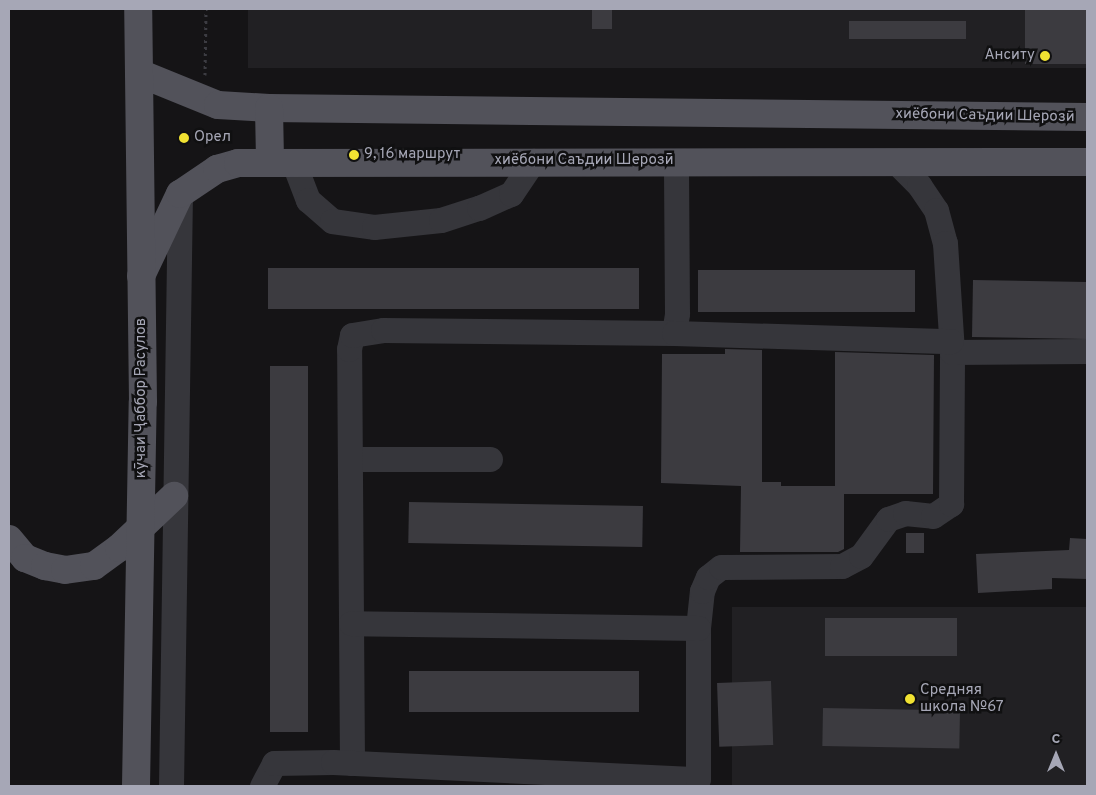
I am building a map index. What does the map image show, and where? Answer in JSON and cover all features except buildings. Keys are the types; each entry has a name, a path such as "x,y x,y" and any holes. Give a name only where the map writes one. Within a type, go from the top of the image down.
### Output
{"main road":[{"name":"кӯчаи Ҷаббор Расулов","path":"136,786 141,528 138,9"},
{"name":"хиёбони Саъдии Шерозӣ","path":"139,73 218,104 269,108 1087,117"},
{"path":"269,108 282,161"},
{"name":"хиёбони Саъдии Шерозӣ","path":"180,194 217,169 238,163 282,161 1087,162"},
{"path":"141,276 180,194"},
{"path":"9,539 25,558 45,566 78,570 105,559 174,496"}],"street":[{"path":"282,161 308,200 332,221 374,227 441,220 480,208 511,194 533,161"},
{"path":"674,333 677,313 676,162"},
{"path":"262,786 274,763 352,763 698,783 698,628 702,591 708,577 721,568 842,566 860,556 888,519 905,512 933,516 950,504 951,346 945,243 936,210 919,185 896,162"},
{"path":"171,786 180,194"},
{"path":"352,763 349,349 352,336 358,333 383,330 674,333 1087,351"},
{"path":"350,459 490,459"},
{"path":"351,623 698,628"}],"path":[{"path":"205,78 206,9"}],"shaded area":[{"path":"248,9 1087,9 1087,68 248,68"},
{"name":"Средняя школа №67","path":"732,607 1087,607 1087,786 732,786"}],"place":[{"name":"Анситу","path":"1045,56"},
{"name":"Орел","path":"184,138"},
{"name":"9, 16 маршрут","path":"354,155"},
{"name":"Средняя школа №67","path":"910,699"}]}
